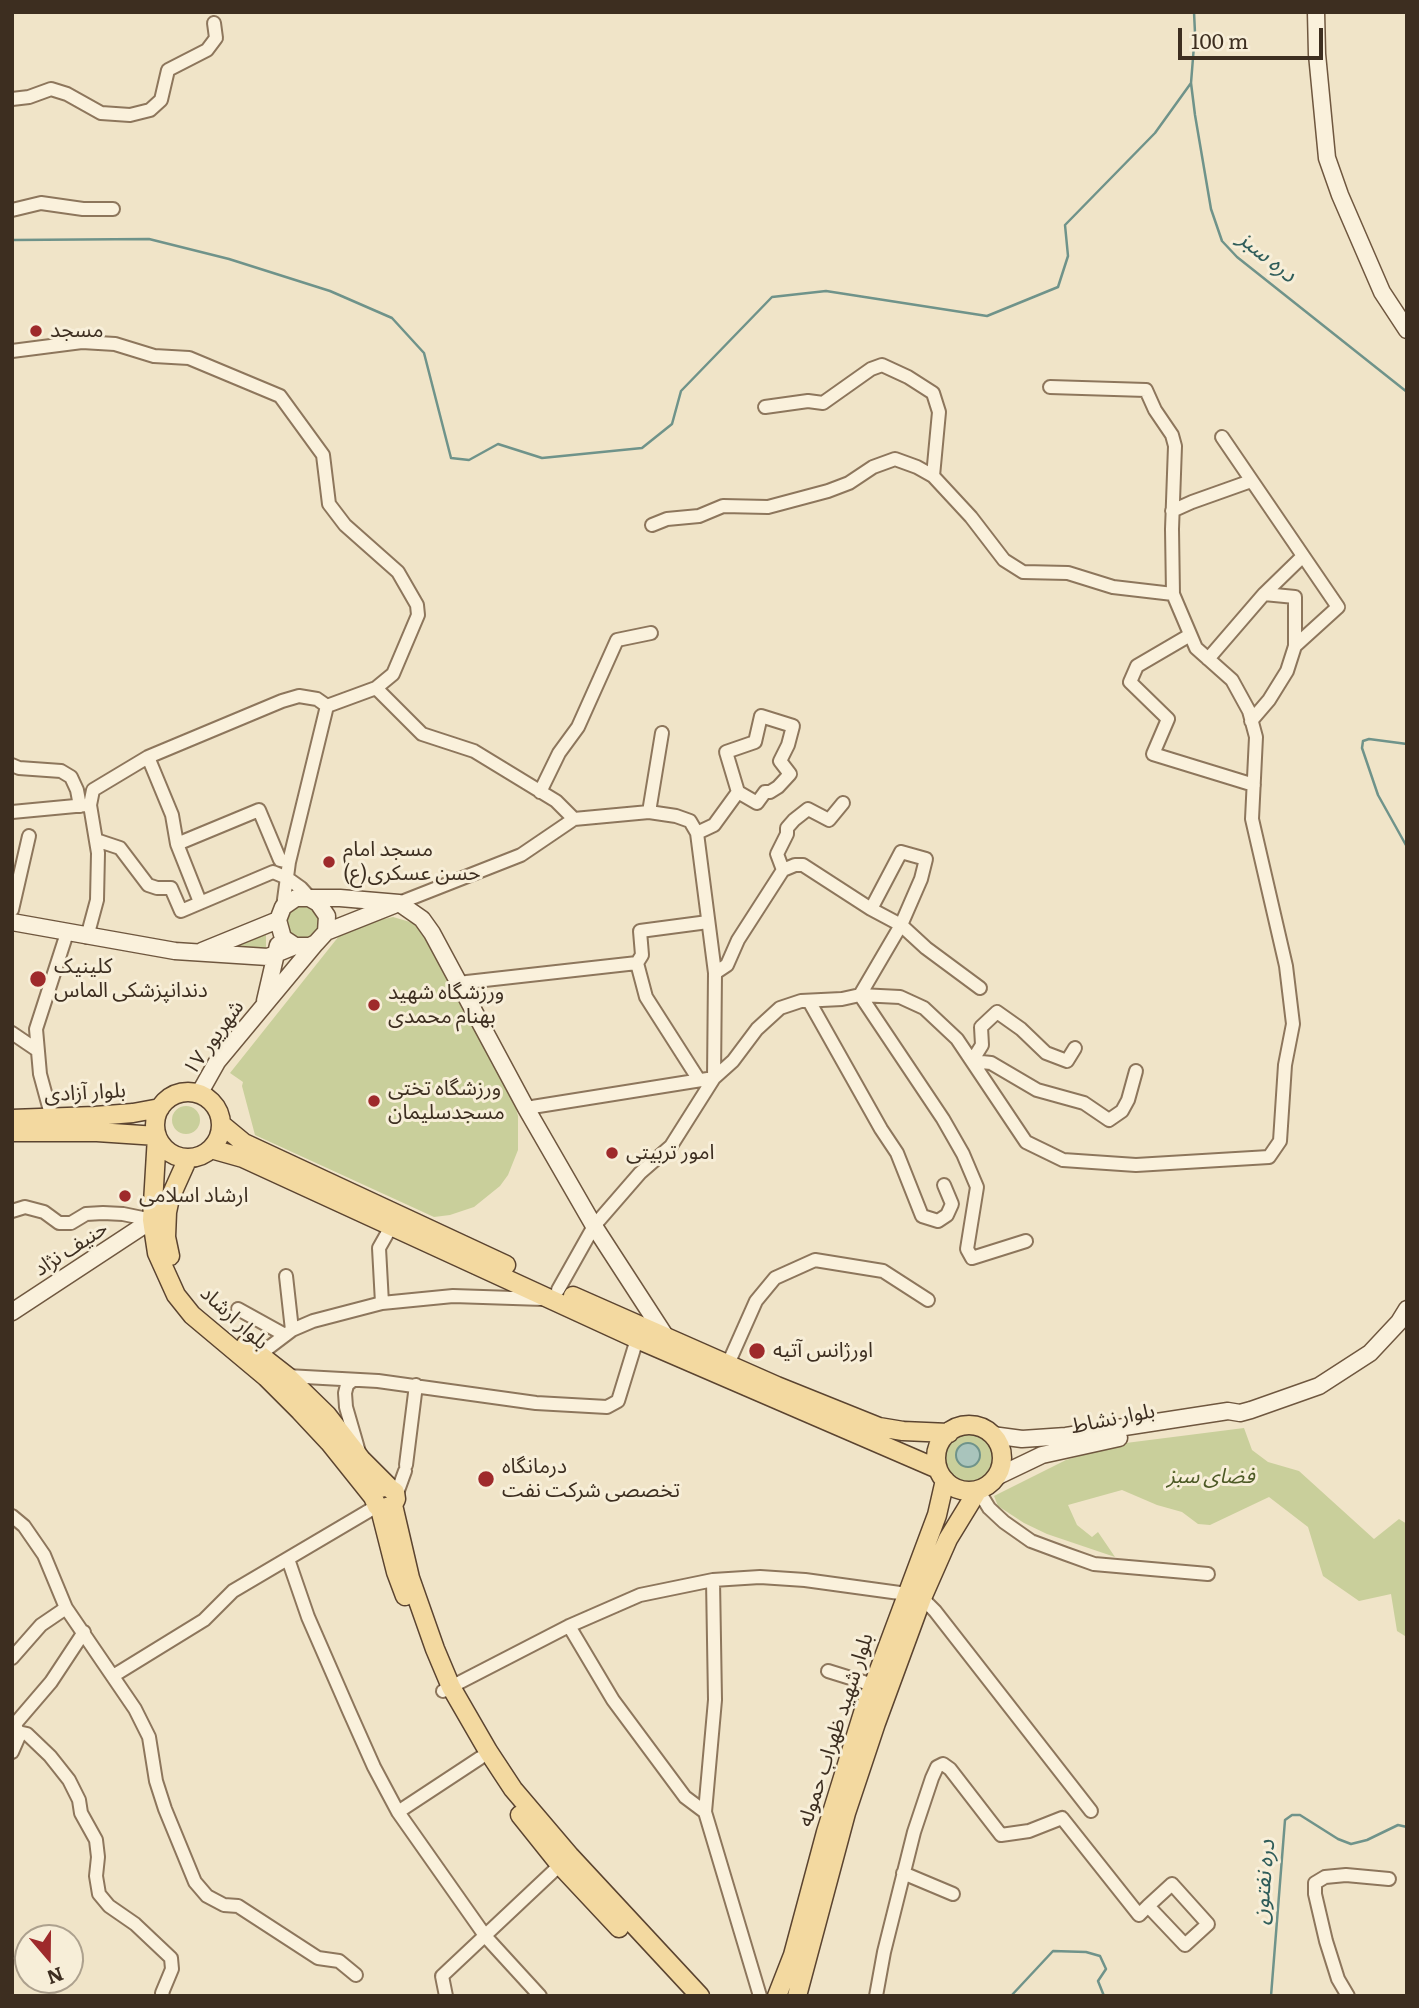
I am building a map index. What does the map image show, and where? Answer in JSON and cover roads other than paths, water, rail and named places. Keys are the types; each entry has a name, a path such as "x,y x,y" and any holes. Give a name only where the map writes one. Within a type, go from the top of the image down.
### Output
{"main road":[{"path":"1316,12 1321,107 1327,158 1339,195 1382,292 1407,330"},
{"path":"200,952 280,919 296,898 399,902 422,919 594,1226 666,1337"},
{"path":"311,899 318,903 327,916 321,938"},
{"path":"280,919 288,943 302,947 399,902"},
{"path":"263,1007 278,953 280,919"},
{"path":"12,922 175,951 262,957 295,946"},
{"name":"۱۷ شهریور","path":"199,1094 217,1062 321,938"},
{"path":"262,957 270,985"},
{"path":"177,1094 199,1094 215,1105 221,1124 219,1138 211,1149 196,1157 188,1158 169,1152 157,1136 156,1116 160,1108 177,1094"},
{"name":"بلوار آزادی","path":"12,1119 133,1114 160,1108"},
{"path":"211,1149 243,1158 554,1294 666,1337 880,1427 904,1432 948,1433 970,1425 984,1428 1001,1450 1002,1463 996,1477 978,1490 960,1489 942,1474 897,1452 637,1339 554,1294 244,1143 221,1124"},
{"name":"بلوار آزادی","path":"12,1132 97,1132 157,1136"},
{"name":"بلوار ارشاد","path":"157,1136 152,1220 157,1252 176,1295 192,1315 276,1374 327,1415 361,1459 385,1500"},
{"name":"بلوار ارشاد","path":"188,1158 170,1198 167,1212 166,1237 174,1269 197,1304 259,1355 329,1442 385,1500"},
{"name":"حنیف نژاد","path":"12,1312 152,1220"},
{"name":"بلوار نشاط","path":"996,1477 1042,1455 1125,1436 1234,1418 1240,1413 1319,1386 1370,1353 1399,1322 1407,1309"},
{"name":"بلوار نشاط","path":"992,1435 1022,1439 1066,1436 1228,1411 1240,1413"},
{"path":"897,1452 909,1445 910,1441 904,1432"},
{"path":"942,1474 937,1453 939,1445 948,1433"},
{"name":"بلوار شهید ظهراب حموله","path":"797,1996 846,1813 876,1723 935,1521 942,1474"},
{"name":"بلوار شهید ظهراب حموله","path":"778,1996 793,1955 825,1832 873,1685 914,1596 978,1490"},
{"path":"385,1500 447,1689 480,1758 504,1795 560,1865 686,1996"},
{"path":"935,1521 941,1514 950,1513 954,1517 956,1527"},
{"path":"447,1689 513,1789 570,1856 700,1996"}],"street":[{"path":"12,99 29,97 51,89 67,94 102,113 130,116 150,110 161,100 168,70 207,50 216,37 214,23"},
{"path":"12,210 41,203 83,209 113,209"},
{"path":"12,351 82,342 115,344 154,356 189,358 280,396 323,455 329,504 345,525 398,572 417,606 418,615 393,674 376,688 327,706"},
{"path":"765,407 808,401 823,403 871,369 882,365 933,393 939,412 933,476"},
{"path":"259,1355 289,1333 313,1321 382,1303 453,1296 554,1294 594,1226 640,1173 671,1146 714,1078 733,1061 757,1029 780,1008 809,1001 860,995 900,997 924,1008 957,1039 1026,1142 1063,1160 1136,1165 1269,1157 1280,1141 1285,1065 1293,1024 1286,966 1252,819 1256,737 1232,680 1196,648 1173,594 1172,511 1175,446 1166,424 1155,410 1146,390 1050,387"},
{"path":"1222,437 1338,607 1295,646"},
{"path":"652,525 667,519 699,516 723,506 768,506 828,491 895,459 933,476 971,517 1004,560 1023,572 1068,573 1113,587 1173,594"},
{"path":"1172,511 1251,481"},
{"path":"1208,659 1264,594 1303,557"},
{"path":"1251,721 1269,700 1287,671 1295,646 1295,597 1264,594"},
{"path":"540,792 559,753 578,727 617,639 651,633"},
{"path":"1190,635 1137,666 1130,682 1168,719 1153,754 1254,785"},
{"path":"376,688 422,734 474,751 555,801 574,819"},
{"path":"85,805 93,790 148,757 299,696 317,699 327,706"},
{"path":"280,919 289,862 327,706"},
{"path":"761,716 793,726 780,761 790,774 778,787 765,792 757,803 738,792 726,752 755,742 761,716"},
{"path":"649,812 662,733"},
{"path":"148,757 172,815 177,844 200,902"},
{"path":"12,765 19,768 61,771 71,777 85,805 98,853 97,900 87,937"},
{"path":"698,833 714,825 738,792"},
{"path":"783,870 777,854 793,820 808,809 829,820 843,803"},
{"path":"12,812 85,805"},
{"path":"177,844 259,810 280,860 289,862"},
{"path":"399,902 521,855 574,819 649,812 690,821 698,833 715,973 714,1078"},
{"path":"13,905 29,836"},
{"path":"96,840 121,848 148,885 171,888 181,911 273,872 287,877 311,899"},
{"path":"860,995 901,925 926,859 901,852 871,909"},
{"path":"715,973 727,965 738,940 783,870 803,865 901,925 926,948 980,988"},
{"path":"699,1080 646,997 637,963 642,955 640,930 708,922"},
{"path":"52,1118 40,1074 36,1029 67,933"},
{"path":"458,983 637,963"},
{"path":"860,995 943,1119 977,1186 967,1249 972,1258 1026,1241"},
{"path":"809,1001 897,1153 922,1216 938,1221 947,1215 952,1204 944,1185"},
{"path":"972,1061 982,1045 981,1027 996,1012 1021,1029 1046,1053 1067,1061 1075,1048"},
{"path":"12,1033 37,1050"},
{"path":"972,1061 990,1063 1037,1090 1084,1103 1109,1120 1122,1111 1136,1071"},
{"path":"526,1108 714,1078"},
{"path":"12,1211 25,1207 44,1212 59,1223 71,1223 86,1214 103,1213 152,1220"},
{"path":"382,1303 379,1248 391,1224"},
{"path":"728,1364 756,1301 775,1278 815,1260 883,1271 928,1300"},
{"path":"286,1276 289,1333"},
{"path":"238,1309 289,1333"},
{"path":"276,1374 415,1385 536,1403 607,1407 618,1401 637,1339"},
{"path":"353,1380 347,1385 346,1407 361,1459"},
{"path":"113,1676 204,1620 233,1591 385,1500 405,1468 415,1385"},
{"path":"978,1490 989,1508 1004,1522 1031,1541 1066,1554 1094,1564 1208,1574"},
{"path":"12,1516 24,1526 44,1555 66,1608 135,1709 149,1737 156,1782 165,1810 195,1882 207,1896 224,1905 238,1906 318,1958 339,1961 356,1976"},
{"path":"288,1559 308,1617 348,1711 398,1812 486,1937 540,1996"},
{"path":"447,1689 569,1626 640,1595 713,1580 760,1577 806,1580 914,1596 935,1611 1091,1811"},
{"path":"713,1580 715,1700 705,1812 760,1996"},
{"path":"12,1658 41,1625 66,1608"},
{"path":"569,1626 621,1711 685,1797 705,1812"},
{"path":"15,1726 51,1682 84,1632"},
{"path":"828,1671 873,1685"},
{"path":"12,1752 19,1736 15,1726"},
{"path":"15,1726 50,1756 69,1780 79,1800 81,1813 96,1840 99,1894 109,1906 135,1924 170,1958 172,1969 163,1996"},
{"path":"398,1812 480,1758"},
{"path":"876,1996 903,1873 932,1779 937,1767 943,1764 950,1769 1001,1835 1029,1831 1062,1818 1139,1915 1148,1906 1172,1884 1208,1924 1185,1945 1148,1906"},
{"path":"446,1996 442,1976 560,1865"},
{"path":"903,1873 953,1894"},
{"path":"1348,1996 1338,1979 1326,1941 1315,1883 1325,1878 1346,1875 1389,1879"}],"water":[{"path":"968,1443 976,1447 980,1455 976,1463 968,1467 960,1463 956,1455 960,1447"}],"waterway":[{"name":"دره سبز","path":"1194,12 1191,83 1211,209 1222,241 1237,257 1407,392"},
{"path":"12,240 149,239 229,259 330,291 392,318 424,353 451,458 469,460 498,444 542,458 642,448 672,424 681,391 772,297 826,291 987,316 1058,287 1068,256 1065,225 1155,133 1191,83"},
{"name":"دره سبز","path":"1407,744 1369,739 1363,741 1362,748 1378,795 1407,847"},
{"name":"دره نفتون","path":"1271,1996 1285,1820 1292,1815 1300,1815 1351,1844 1367,1840 1398,1825 1407,1827"},
{"name":"دره نفتون","path":"1011,1996 1053,1951 1086,1952 1100,1956 1106,1969 1098,1981 1104,1996"}],"place":[{"name":"مسجد","path":"36,331"},
{"name":"مسجد امام حسن عسکری(ع)","path":"329,862"},
{"name":"کلینیک دندانپزشکی الماس","path":"38,979"},
{"name":"ورزشگاه شهید بهنام محمدی","path":"374,1005"},
{"name":"ورزشگاه تختی مسجدسلیمان","path":"374,1101"},
{"name":"امور تربیتی","path":"612,1153"},
{"name":"ارشاد اسلامی","path":"125,1196"},
{"name":"اورژانس آتیه","path":"757,1351"},
{"name":"درمانگاه تخصصی شرکت نفت","path":"486,1479"}],"park label":[{"name":"فضای سبز","path":"1211,1477"}]}
